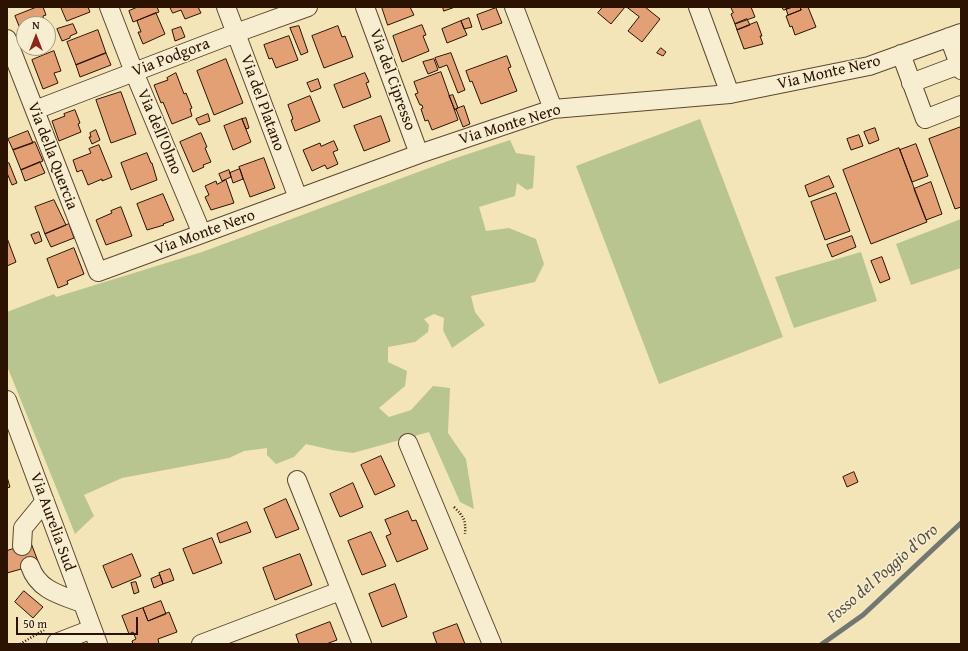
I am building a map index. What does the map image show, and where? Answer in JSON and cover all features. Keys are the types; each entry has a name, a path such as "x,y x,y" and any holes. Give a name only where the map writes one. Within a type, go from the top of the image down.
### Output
{"street":[{"name":"Via dell'Olmo","path":"109,7 134,72 202,234"},
{"name":"Via del Platano","path":"226,7 298,198"},
{"name":"Via Podgora","path":"35,110 308,7"},
{"name":"Via del Cipresso","path":"365,7 419,154"},
{"path":"514,7 553,109"},
{"path":"698,7 730,94"},
{"name":"Via Monte Nero","path":"98,272 419,154 553,109 730,94 869,66 955,35"},
{"path":"911,83 960,67 955,35"},
{"name":"Via della Quercia","path":"7,39 98,272"},
{"path":"901,54 925,119 961,105"},
{"name":"Via Aurelia Sud","path":"9,409 45,501 95,637"},
{"path":"408,443 492,644"},
{"path":"297,480 362,644"},
{"path":"22,546 23,528 45,501"},
{"path":"30,566 33,575 51,592 82,603"},
{"path":"201,644 340,591"},
{"path":"57,644 56,643 95,637"}],"green space":[{"path":"700,119 783,337 659,384 576,166"},
{"path":"510,140 516,153 535,156 533,188 527,190 517,183 515,196 479,207 486,231 509,228 536,239 544,264 535,282 471,296 475,312 485,325 452,348 443,330 444,318 434,314 424,319 429,325 428,332 415,342 388,347 388,362 407,371 405,386 379,408 389,417 411,410 433,386 450,388 448,433 466,459 474,509 460,502 429,432 353,453 306,444 294,457 276,464 267,455 267,448 244,451 229,458 122,478 84,495 94,516 75,534 7,366 7,312 54,294 56,297 202,252 456,158"},
{"path":"961,219 961,268 911,285 896,244"},
{"path":"861,252 877,301 794,328 775,277"}],"building":[{"path":"37,7 43,7 46,15 16,16 16,18 15,16"},
{"path":"61,7 88,7 90,12 67,21"},
{"path":"138,7 157,7 159,12 133,22 129,11"},
{"path":"170,7 198,7 201,13 185,19 181,10 173,13"},
{"path":"382,7 410,7 414,15 388,25"},
{"path":"443,7 455,7 444,11"},
{"path":"603,7 625,7 611,24 598,13"},
{"path":"627,7 645,7 660,19 642,42 628,31 639,17"},
{"path":"731,7 751,7 755,17 735,24 731,14 733,13"},
{"path":"782,7 793,7 784,10"},
{"path":"800,7 801,10 788,15 786,9"},
{"path":"800,7 808,7 816,27 795,35 786,16 801,10"},
{"path":"496,8 502,23 482,30 477,15"},
{"path":"156,13 165,34 143,44 138,32 141,32 137,21"},
{"path":"469,18 472,27 464,29 461,21"},
{"path":"747,19 750,25 737,30 735,24"},
{"path":"461,21 467,35 447,43 442,29"},
{"path":"757,22 763,44 744,49 737,30"},
{"path":"73,24 77,33 62,41 57,29"},
{"path":"422,25 426,35 423,36 429,51 402,62 393,36"},
{"path":"299,26 308,52 301,55 290,28"},
{"path":"338,26 342,37 345,36 353,57 324,68 312,36"},
{"path":"181,27 185,37 175,41 172,30"},
{"path":"98,30 106,53 76,65 67,42"},
{"path":"289,36 298,60 276,68 272,58 269,59 264,45"},
{"path":"661,48 666,52 663,56 657,53"},
{"path":"106,53 111,65 80,77 76,65"},
{"path":"451,53 465,90 458,93 447,65 439,68 435,58"},
{"path":"42,56 56,56 61,71 54,73 58,83 43,89 32,60"},
{"path":"507,56 511,67 508,68 517,91 481,104 472,81 470,82 466,71"},
{"path":"226,59 243,103 214,115 197,71"},
{"path":"434,59 438,70 428,74 423,62"},
{"path":"441,72 458,120 432,130 428,120 425,121 421,109 423,108 422,105 420,105 415,94 418,93 414,82"},
{"path":"176,73 184,94 186,93 192,108 190,109 192,116 172,124 154,85 168,80 167,78"},
{"path":"365,73 369,82 366,83 371,97 343,108 334,85"},
{"path":"318,79 321,88 311,92 307,83"},
{"path":"121,92 136,134 111,143 96,100"},
{"path":"453,95 458,108 455,110 449,96"},
{"path":"310,96 320,121 295,131 288,105"},
{"path":"464,106 470,124 463,127 456,109"},
{"path":"75,110 80,123 78,124 81,132 59,141 52,121"},
{"path":"208,114 210,121 199,125 196,119"},
{"path":"381,116 390,141 364,151 354,126"},
{"path":"246,118 249,128 246,129 242,119"},
{"path":"242,119 251,142 233,150 224,126"},
{"path":"961,127 961,207 955,209 929,139"},
{"path":"875,128 879,140 869,144 864,132"},
{"path":"96,130 100,140 92,144 89,137 91,137 90,133"},
{"path":"28,131 33,143 13,150 8,139"},
{"path":"201,133 211,162 203,165 204,167 193,172 180,142"},
{"path":"859,135 863,146 851,150 847,139"},
{"path":"334,141 338,150 333,152 338,164 327,169 325,165 312,171 303,150 320,143 321,146"},
{"path":"35,142 43,161 21,170 13,150"},
{"path":"916,144 928,176 912,182 900,150"},
{"path":"99,145 112,177 102,181 102,179 88,185 82,170 77,172 73,160 91,153 89,149"},
{"path":"899,148 927,222 871,244 843,170"},
{"path":"147,153 152,163 157,180 131,190 121,163"},
{"path":"264,158 275,188 250,197 239,167"},
{"path":"40,162 45,173 25,181 21,170"},
{"path":"9,163 17,183 12,185 7,173 7,164"},
{"path":"240,169 243,179 233,183 230,173"},
{"path":"229,170 231,177 222,181 219,174"},
{"path":"829,176 834,187 809,197 805,186"},
{"path":"226,180 234,203 211,210 205,197 209,195 205,186 216,181 217,184"},
{"path":"931,182 942,214 926,220 914,189"},
{"path":"836,193 850,231 825,240 811,202"},
{"path":"163,194 174,220 163,224 164,225 147,230 137,204"},
{"path":"54,200 66,225 45,234 35,207"},
{"path":"121,207 132,236 106,245 96,220"},
{"path":"69,224 74,238 51,247 45,234"},
{"path":"39,232 42,241 35,244 31,235"},
{"path":"852,236 856,247 832,257 827,245"},
{"path":"7,238 16,262 7,266"},
{"path":"74,248 84,274 67,281 68,284 58,288 47,259"},
{"path":"882,257 890,279 880,283 871,261"},
{"path":"381,456 395,486 375,495 361,465"},
{"path":"854,472 858,482 847,487 843,477"},
{"path":"7,477 10,487 7,488"},
{"path":"353,483 363,507 340,517 330,494"},
{"path":"286,499 299,529 276,538 264,509"},
{"path":"408,511 412,521 416,520 428,549 397,562 386,536 391,534 385,520"},
{"path":"247,522 251,532 220,543 217,534"},
{"path":"371,532 386,566 362,575 348,541"},
{"path":"212,538 222,563 193,574 183,549"},
{"path":"31,543 39,564 7,573 7,551"},
{"path":"132,554 141,576 112,588 103,566"},
{"path":"300,554 312,585 275,600 263,568"},
{"path":"170,569 174,580 163,584 159,573"},
{"path":"160,575 163,584 154,588 151,579"},
{"path":"136,582 139,592 134,594 131,583"},
{"path":"395,584 407,617 382,627 369,594"},
{"path":"24,591 43,607 33,618 15,602"},
{"path":"161,601 166,614 148,621 143,608"},
{"path":"143,608 148,621 169,612 177,632 158,639 159,644 133,644 132,641 136,639 133,632 129,634 122,616"},
{"path":"330,622 337,640 326,644 299,644 296,635"},
{"path":"457,624 465,644 437,644 433,633"}],"waterway":[{"name":"Fosso del Poggio d'Oro","path":"822,644 863,615 961,523"}]}
